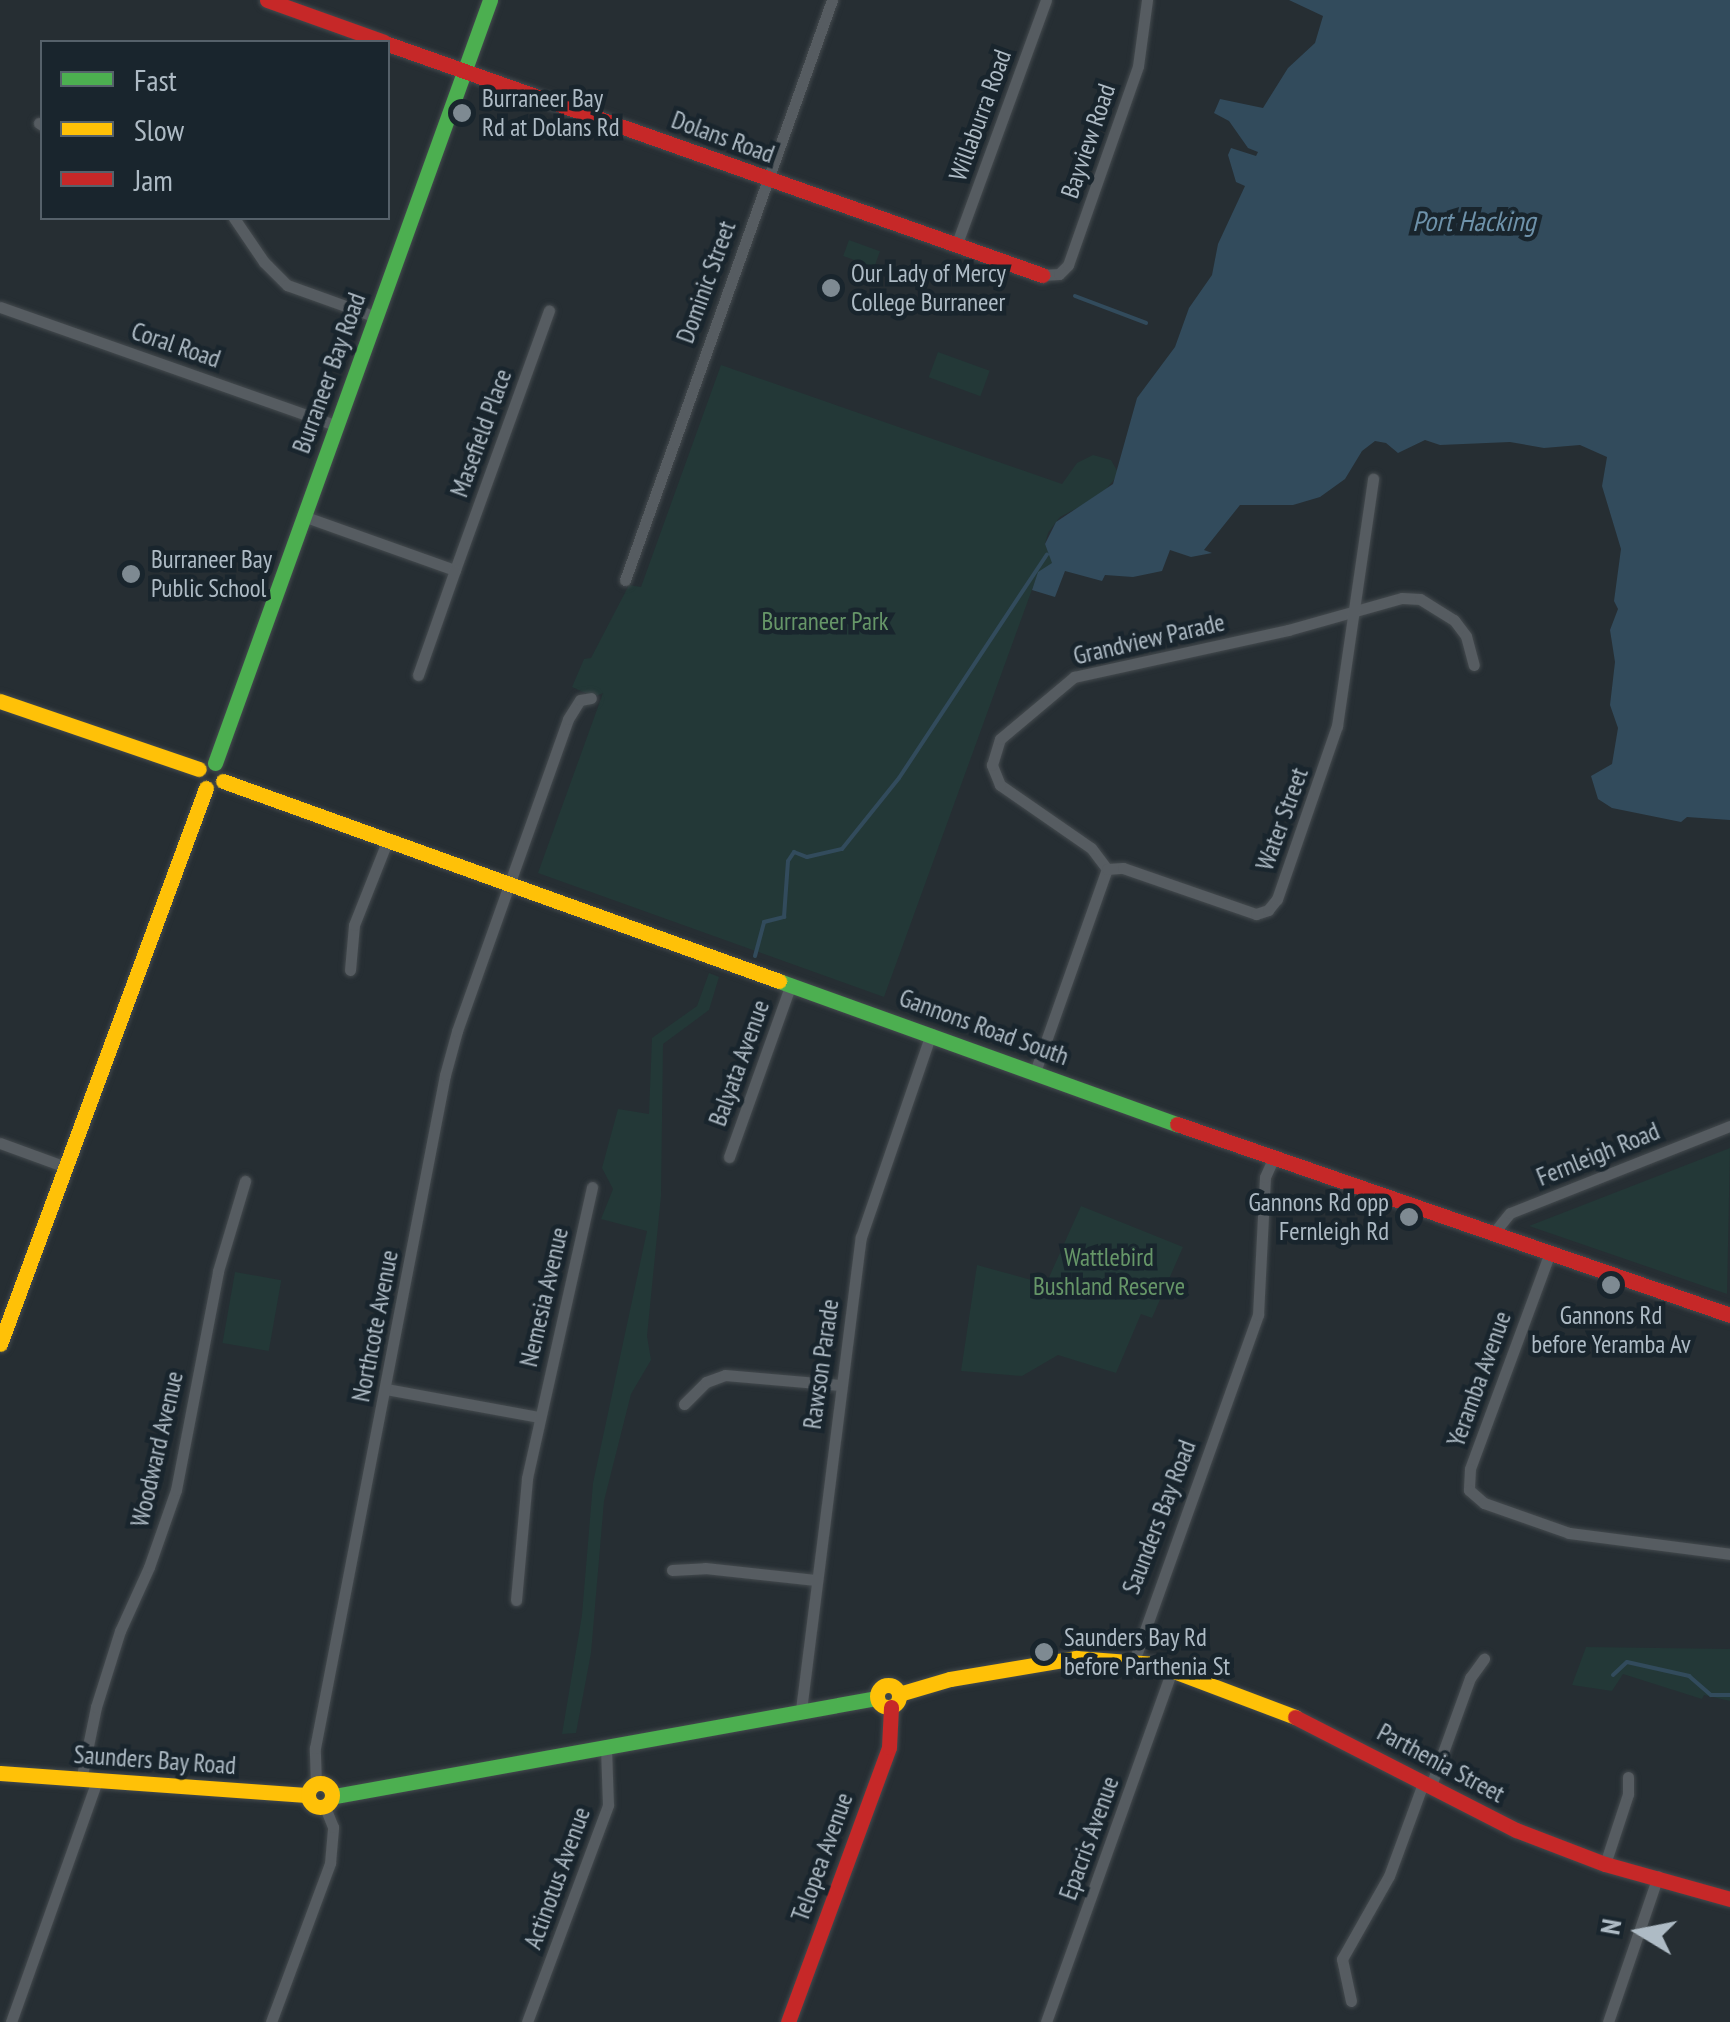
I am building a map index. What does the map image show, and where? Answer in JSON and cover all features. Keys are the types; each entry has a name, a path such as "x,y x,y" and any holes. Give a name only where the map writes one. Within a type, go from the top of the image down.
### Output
{"street":[{"name":"Dolans Road","path":"266,0 300,6 379,40"},
{"name":"Burraneer Bay Road","path":"207,766 303,516 490,0"},
{"name":"Dominic Street","path":"625,580 832,0"},
{"name":"Willaburra Road","path":"956,246 1046,0"},
{"name":"Bayview Road","path":"1042,275 1060,274 1068,265 1138,66 1147,0"},
{"name":"Dolans Road","path":"390,44 1042,275"},
{"path":"235,220 264,262 288,285 376,317"},
{"name":"Coral Road","path":"0,307 336,425"},
{"name":"Masefield Place","path":"418,675 549,311"},
{"name":"Water Street","path":"1107,869 1123,868 1256,914 1268,910 1278,899 1332,747 1373,479"},
{"path":"303,516 455,570"},
{"name":"Grandview Parade","path":"1107,869 1091,848 1000,784 992,765 1000,739 1080,675 1352,614 1402,598 1420,599 1454,620 1466,636 1474,665"},
{"path":"509,884 581,697"},
{"path":"0,701 223,772 223,780 214,788 206,788"},
{"path":"206,788 198,778 207,766"},
{"name":"Gannons Road South","path":"223,780 1492,1235 1730,1316"},
{"path":"0,1344 206,788"},
{"path":"350,970 356,918 388,839"},
{"path":"1034,1072 1107,869"},
{"name":"Northcote Avenue","path":"311,1790 315,1748 446,1075 509,884"},
{"name":"Balyata Avenue","path":"729,1157 791,984"},
{"name":"Rawson Parade","path":"801,1710 840,1385 868,1207 931,1034"},
{"name":"Fernleigh Road","path":"1492,1235 1510,1213 1730,1126"},
{"path":"0,1143 66,1167"},
{"name":"Saunders Bay Road","path":"1134,1661 1258,1316 1266,1177 1274,1157"},
{"name":"Woodward Avenue","path":"11,2022 89,1781 96,1707 120,1631 150,1567 176,1490 218,1271 246,1181"},
{"name":"Nemesia Avenue","path":"516,1600 527,1478 592,1187"},
{"name":"Yeramba Avenue","path":"1549,1255 1470,1469 1470,1490 1484,1503 1569,1532 1618,1542 1730,1554"},
{"path":"684,1404 706,1382 726,1374 840,1385"},
{"path":"386,1389 539,1417"},
{"path":"672,1570 705,1568 815,1580"},
{"path":"311,1790 330,1801 801,1710 889,1699 1037,1663 1094,1657 1134,1661"},
{"path":"1352,2001 1342,1959 1389,1876 1470,1678 1484,1659"},
{"name":"Parthenia Street","path":"1134,1661 1173,1668 1322,1727 1516,1830 1605,1864 1730,1898"},
{"name":"Epacris Avenue","path":"1046,2022 1173,1668"},
{"name":"Telopea Avenue","path":"788,2022 888,1747 889,1699"},
{"name":"Actinotus Avenue","path":"527,2022 608,1805 606,1747"},
{"name":"Saunders Bay Road","path":"0,1772 89,1781 311,1790"},
{"path":"1605,1864 1628,1794 1628,1777"},
{"path":"271,2022 330,1863 330,1801"},
{"path":"1608,2022 1658,1876"}],"green space":[{"path":"849,240 880,251 874,267 843,256"},
{"path":"938,352 990,371 980,396 929,377"},
{"name":"Burraneer Park","path":"721,365 1062,484 1077,463 1093,455 1111,460 1119,474 1100,496 1060,517 1048,533 1045,544 1053,563 1038,573 884,997 538,873 603,693 594,697 572,687 584,659 591,658 629,585 641,587"},
{"path":"709,973 719,977 709,1010 663,1044 661,1196 647,1336 651,1360 631,1394 604,1501 591,1653 576,1733 562,1734 582,1615 593,1483 647,1231 601,1219 613,1189 602,1168 618,1109 649,1114 652,1038 697,1006"},
{"path":"1730,1148 1727,1294 1529,1226"},
{"name":"Wattlebird Bushland Reserve","path":"1081,1206 1183,1247 1152,1318 1141,1314 1116,1373 1058,1355 1022,1376 961,1371 977,1265 1046,1284"},
{"path":"235,1272 281,1280 269,1351 222,1343"},
{"path":"1586,1647 1730,1649 1730,1701 1704,1695 1702,1699 1623,1674 1612,1691 1572,1685"}],"water":[{"name":"Port Hacking","path":"1289,0 1730,0 1730,820 1687,817 1681,822 1612,808 1598,799 1591,776 1612,764 1618,728 1610,705 1615,662 1610,630 1618,609 1614,601 1621,549 1602,486 1607,457 1580,445 1440,445 1425,440 1398,453 1386,443 1375,441 1362,451 1345,479 1320,497 1293,505 1240,505 1204,550 1212,553 1191,557 1170,550 1162,571 1133,577 1105,575 1102,581 1065,571 1055,597 1032,590 1038,572 1052,563 1045,544 1056,522 1113,484 1137,398 1175,347 1189,308 1212,275 1218,244 1245,186 1236,182 1228,155 1231,148 1256,156 1258,152 1248,148 1229,121 1214,113 1220,99 1263,108 1288,68 1315,43 1323,16"}],"waterway":[{"path":"1075,296 1146,323"},
{"path":"755,956 764,922 784,917 788,861 794,852 807,857 842,849 899,778 1047,554"},
{"path":"1613,1675 1627,1662 1689,1676 1711,1695 1730,1695"}],"traffic: fast":[{"path":"215,763 490,0"},
{"path":"779,981 1177,1124"},
{"path":"335,1796 877,1698"}],"traffic: slow":[{"path":"0,701 199,769"},
{"path":"223,781 779,981"},
{"path":"0,1344 206,788"},
{"path":"899,1694 950,1679 1076,1658 1155,1664 1295,1717"},
{"path":"888,1685 896,1688 899,1696 896,1704 888,1707 880,1704 877,1696 880,1688 888,1685"},
{"path":"0,1773 306,1795"},
{"path":"320,1783 329,1786 332,1795 329,1804 320,1807 311,1804 308,1795 311,1786 320,1783"}],"traffic: jam":[{"path":"267,0 378,40"},
{"path":"390,45 1042,275"},
{"path":"1177,1124 1730,1315"},
{"path":"788,2022 889,1747 891,1707"},
{"path":"1295,1717 1516,1830 1605,1864 1730,1899"}],"place":[{"name":"Burraneer Bay Rd at Dolans Rd","path":"462,113"},
{"name":"Our Lady of Mercy College Burraneer","path":"831,288"},
{"name":"Burraneer Bay Public School","path":"131,574"},
{"name":"Gannons Rd opp Fernleigh Rd","path":"1409,1217"},
{"name":"Gannons Rd before Yeramba Av","path":"1611,1285"},
{"name":"Saunders Bay Rd before Parthenia St","path":"1044,1652"}]}
